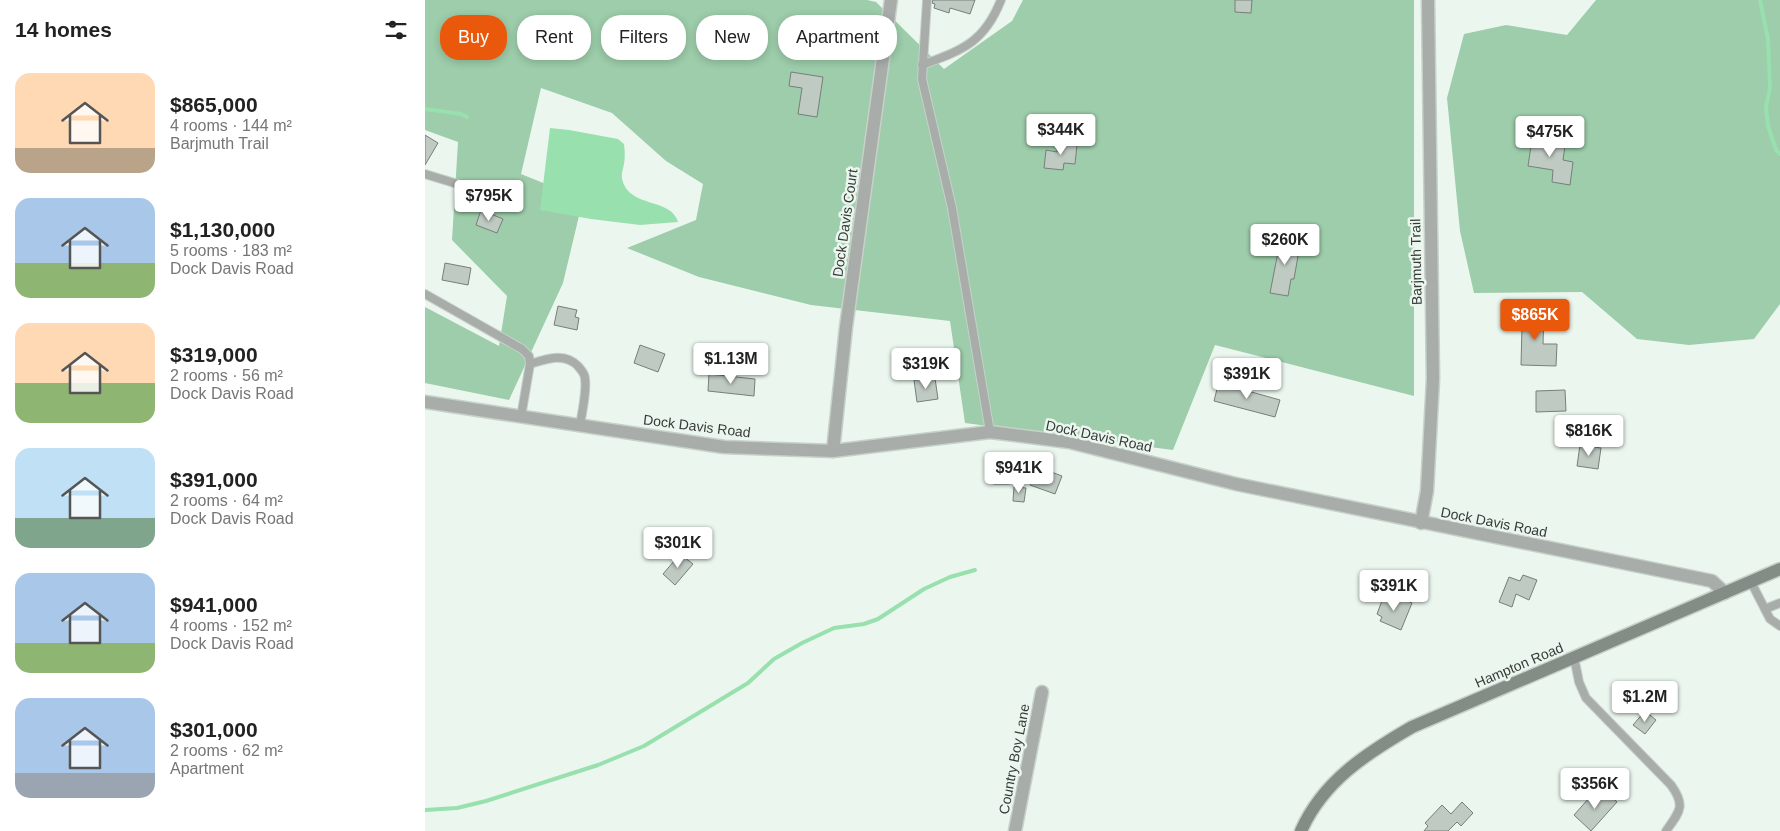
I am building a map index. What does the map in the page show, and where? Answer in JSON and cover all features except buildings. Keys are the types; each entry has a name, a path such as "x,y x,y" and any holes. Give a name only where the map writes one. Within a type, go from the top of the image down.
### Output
{"main road":[{"name":"Hampton Road","path":"1301,831 1307,818 1328,789 1350,767 1376,748 1413,727 1780,569"}],"street":[{"name":"Dock Davis Court","path":"833,451 846,327 891,0"},
{"name":"Barjmuth Trail","path":"1421,523 1427,491 1433,379 1428,0"},
{"name":"Dock Davis Road","path":"425,402 724,447 833,451 990,432 1069,442 1236,484 1711,581 1725,593"},
{"name":"Country Boy Lane","path":"1015,831 1042,692"}],"lane":[{"path":"927,0 922,79 951,208 990,432"},
{"path":"922,65 968,46 985,30 1001,0"},
{"path":"425,174 500,197"},
{"path":"425,294 522,349 529,356 530,364 521,416"},
{"path":"530,364 560,357 574,362 583,371 585,379 580,425"},
{"path":"1751,582 1770,619 1780,626"},
{"path":"1765,609 1780,603"},
{"path":"1574,657 1579,682 1586,698 1671,785 1680,798 1679,811 1666,831"}],"shaded area":[{"path":"425,0 867,0 876,2 889,15 778,15 778,60 897,60 897,23 944,69 1012,21 1023,0 1414,0 1414,396 1215,345 1173,450 965,423 950,321 811,305 699,277 627,248 696,220 703,184 666,161 612,113 541,88 521,174 583,199 563,283 509,400 425,383 425,307 499,346 507,296 452,240 458,142 425,130"},
{"path":"1596,0 1780,0 1780,304 1754,339 1689,345 1637,339 1582,292 1474,293 1460,231 1447,98 1464,34 1506,25 1567,35"},
{"path":"550,128 618,139 624,144 625,159 622,179 626,188 633,195 667,209 674,214 678,222 640,225 540,210"}],"waterway":[{"path":"1760,0 1768,39 1770,88 1766,107 1768,126 1776,150 1780,154"},
{"path":"425,109 461,114 467,117"},
{"path":"425,810 457,808 486,801 598,765 644,746 748,683 774,659 802,643 834,628 864,624 878,619 924,589 950,577 975,570"}]}
